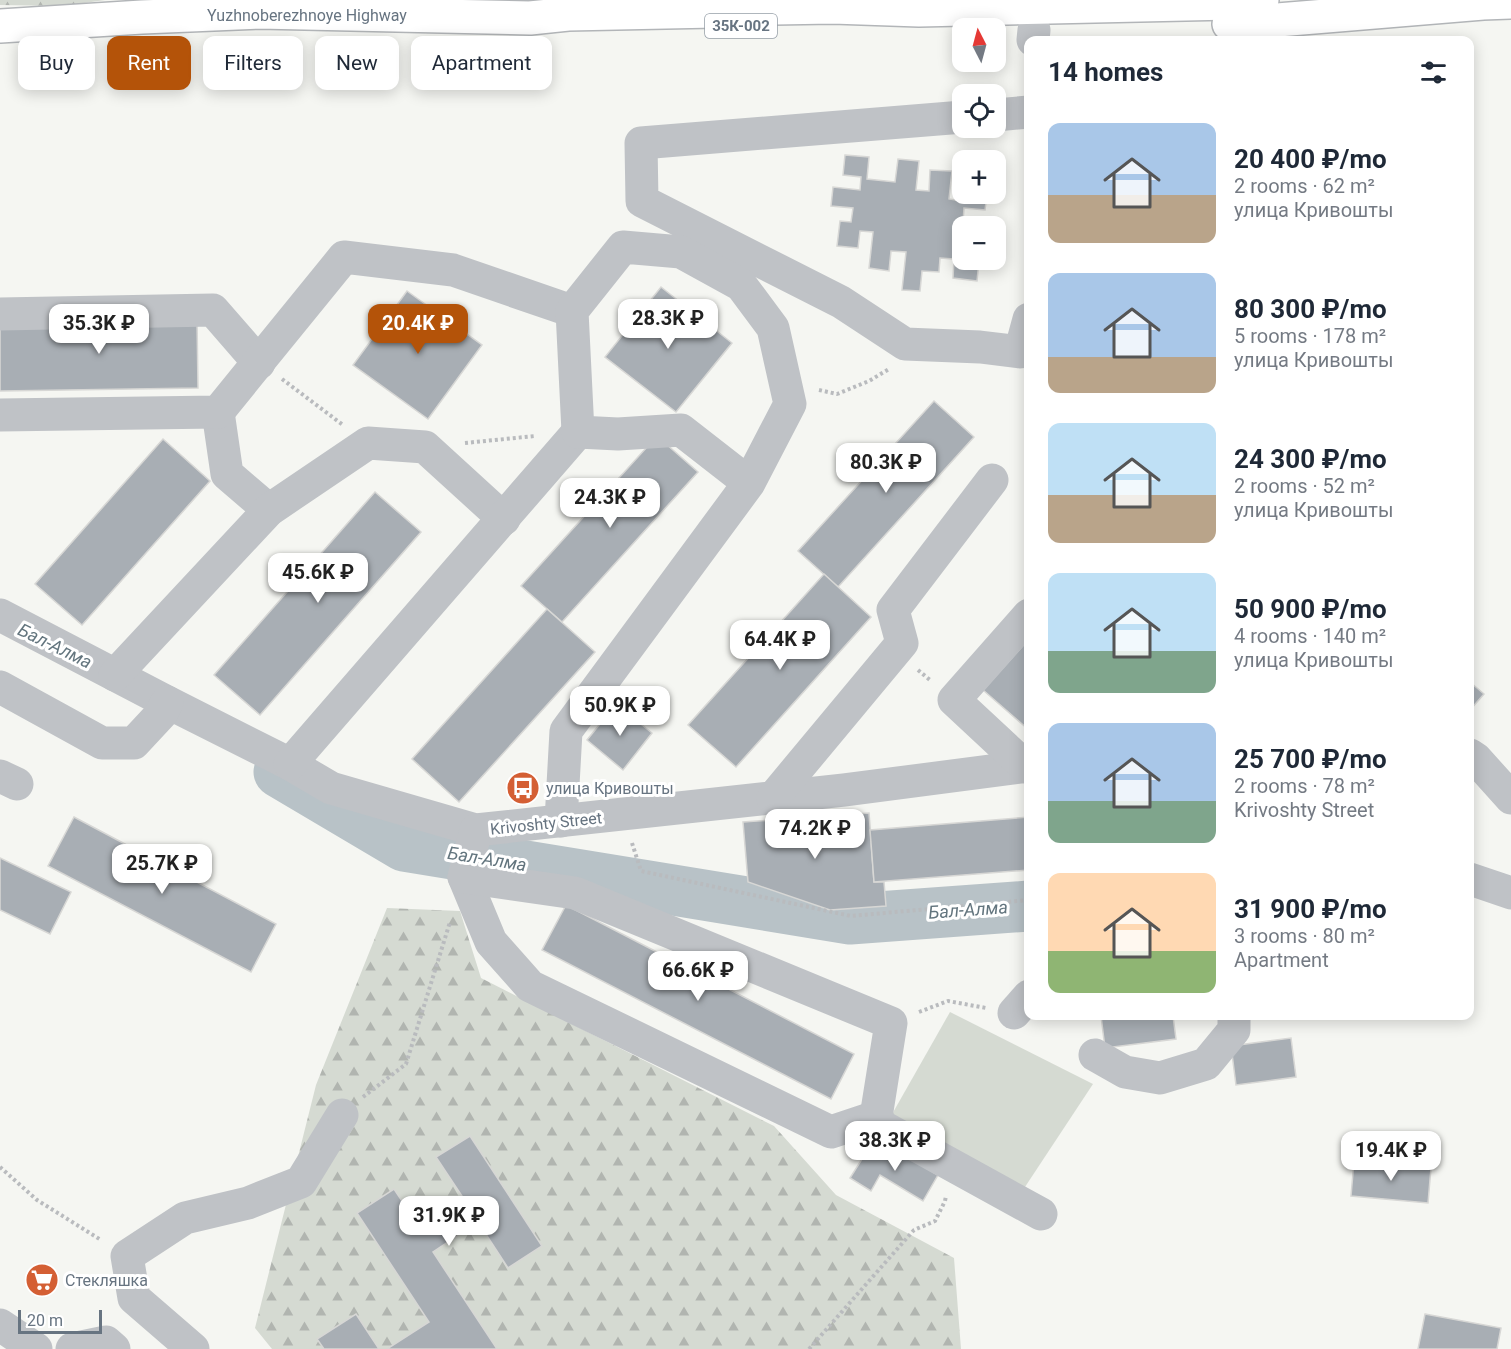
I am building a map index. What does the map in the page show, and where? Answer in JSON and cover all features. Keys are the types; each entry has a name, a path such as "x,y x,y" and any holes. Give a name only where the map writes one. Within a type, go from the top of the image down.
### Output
{"highway":[{"name":"Yuzhnoberezhnoye Highway","path":"0,26 259,12 360,18 472,8 525,22 568,14 774,8 1246,11 1398,9 1511,2"},
{"name":"Yuzhnoberezhnoye Highway","path":"1006,31 1034,35 1144,27 1246,11"},
{"name":"Yuzhnoberezhnoye Highway","path":"0,32 191,20 274,18 952,29"}],"street":[{"path":"1006,114 1024,112"},
{"path":"952,118 641,143 642,201 841,302 905,344 980,347 1020,352"},
{"path":"290,764 578,432 572,311 623,247 681,252 741,285 773,328 790,404 749,483 566,731 561,821"},
{"path":"269,510 227,474 218,412 344,257 453,270 572,311"},
{"path":"0,314 213,310 259,363"},
{"path":"899,363 990,368 1020,352 1024,337"},
{"path":"0,416 218,412"},
{"path":"578,432 618,434 681,430 749,483"},
{"path":"115,675 269,510 368,443 425,447 504,519"},
{"path":"773,798 902,644 893,610 992,480"},
{"name":"Krivoshty Street","path":"0,615 115,675 164,708 290,764 331,788 476,831 844,790 1024,767"},
{"path":"1024,621 954,700 1024,762"},
{"path":"0,687 102,743 134,743 164,708"},
{"path":"1474,758 1511,798"},
{"path":"476,831 464,877 491,942 530,986 831,1132 876,1117"},
{"path":"464,877 575,893 891,1023 876,1117 883,1127 1041,1214"},
{"path":"1474,880 1511,893"},
{"path":"1095,1055 1125,1072 1160,1078 1206,1064 1234,1030 1234,1020"},
{"path":"193,1349 134,1298 128,1256 185,1218 248,1203 302,1182 342,1115"},
{"path":"0,1325 36,1349"},
{"path":"72,1349 106,1342 114,1349"}],"path":[{"path":"259,363 368,443"},
{"path":"790,404 812,389 837,394 869,381 899,363"},
{"path":"425,447 578,432"},
{"path":"896,651 954,700"},
{"path":"623,814 641,871 817,909 851,916 1024,900"},
{"path":"342,1115 406,1064 450,921"},
{"path":"891,1023 948,1001 1021,1004"},
{"path":"809,1349 914,1230 935,1221 945,1201 946,1179 937,1157"},
{"path":"0,1167 37,1200 128,1256"}],"green space":[{"path":"0,0 105,0 64,6 0,5"},
{"path":"387,908 460,911 481,978 774,1126 836,1195 954,1258 961,1349 272,1349 255,1328 316,1085"},
{"path":"950,1012 1093,1084 1021,1193 887,1123"}],"building":[{"path":"845,155 869,157 867,179 895,182 898,159 919,161 916,190 929,191 930,170 952,171 949,199 952,200 952,204 986,204 985,210 964,208 963,216 952,216 952,259 940,258 939,272 922,271 920,291 902,290 906,252 891,251 889,271 869,268 873,232 860,231 858,248 837,246 840,221 851,222 853,208 831,206 833,187 860,190 861,177 843,175"},
{"path":"953,270 978,270 977,281 953,278"},
{"path":"661,287 732,343 676,412 605,357"},
{"path":"407,291 482,345 428,419 353,365"},
{"path":"197,319 198,388 0,391 0,323"},
{"path":"934,401 974,437 838,587 798,551"},
{"path":"657,436 698,472 562,622 521,586"},
{"path":"163,439 210,481 82,625 35,584"},
{"path":"375,492 421,532 260,715 214,675"},
{"path":"824,574 871,617 736,767 688,725"},
{"path":"547,609 595,652 459,802 412,759"},
{"path":"1024,645 1024,726 983,690"},
{"path":"1474,685 1484,694 1474,705"},
{"path":"616,704 652,733 623,770 587,740"},
{"path":"869,813 874,882 884,882 886,906 830,910 748,882 743,822"},
{"path":"74,817 276,924 251,972 48,866"},
{"path":"1024,817 1024,870 874,882 870,830"},
{"path":"0,858 71,892 50,934 0,910"},
{"path":"566,905 854,1054 831,1099 542,950"},
{"path":"1102,1020 1174,1020 1176,1039 1105,1048"},
{"path":"1291,1038 1296,1077 1236,1085 1231,1046"},
{"path":"470,1136 542,1246 508,1268 478,1222 433,1252 497,1349 387,1349 429,1322 357,1213 394,1189 418,1225 462,1196 436,1157"},
{"path":"884,1143 938,1175 923,1201 880,1175 871,1191 850,1178 867,1151 876,1156"},
{"path":"1354,1161 1431,1168 1428,1203 1351,1196"},
{"path":"356,1314 379,1349 324,1349 317,1339"},
{"path":"1425,1314 1501,1328 1497,1349 1418,1349"}],"waterway":[{"name":"Бал-Алма","path":"279,772 404,846 850,919 1024,906"}],"place":[{"name":"улица Кривошты","path":"523,788"},
{"name":"Стекляшка","path":"42,1280"}]}
